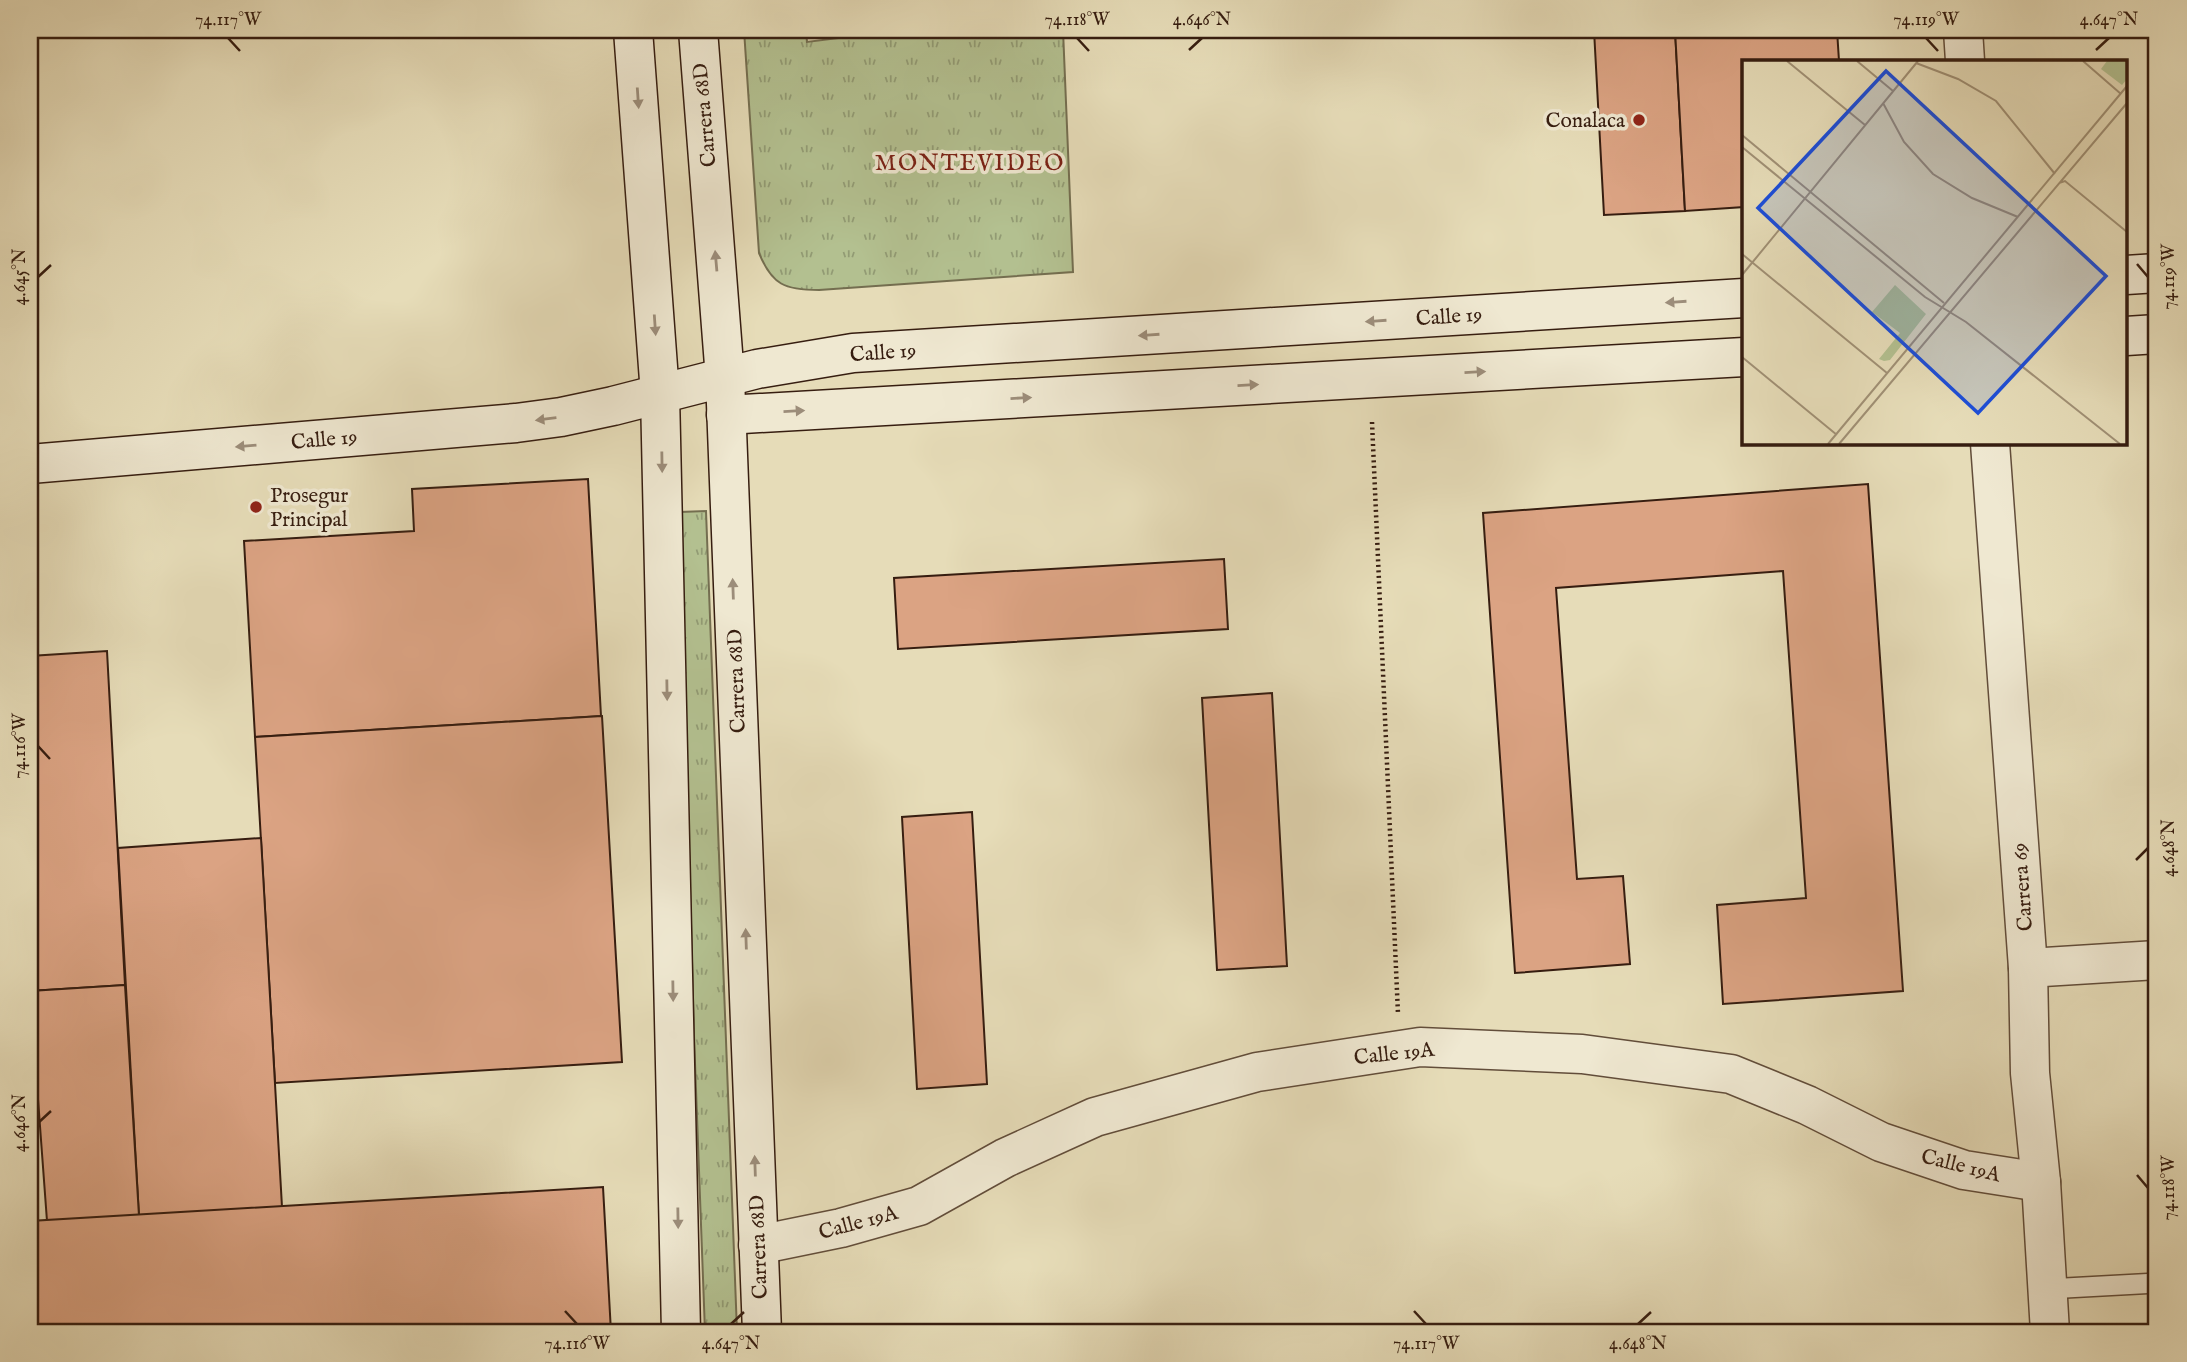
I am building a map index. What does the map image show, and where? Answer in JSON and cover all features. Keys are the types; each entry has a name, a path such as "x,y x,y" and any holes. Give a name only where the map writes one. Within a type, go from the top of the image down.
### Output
{"street":[{"path":"633,30 660,394 681,1332"},
{"name":"Carrera 68D","path":"698,30 725,378 762,1332"},
{"path":"1963,30 1965,60"},
{"path":"2128,275 2157,273"},
{"name":"Calle 19","path":"30,464 561,417 789,363 853,353 1742,298"},
{"path":"2128,336 2157,334"},
{"path":"726,415 1742,357"},
{"name":"Carrera 69","path":"1990,444 2028,968 2031,1073 2050,1332"},
{"path":"2028,968 2157,960"},
{"name":"Calle 19A","path":"758,1245 841,1228 919,1206 1005,1158 1095,1117 1257,1072 1419,1047 1582,1054 1731,1074 1807,1105 1881,1142 1964,1170 2040,1182"}],"lane":[{"path":"2047,1289 2157,1283"}],"path":[{"path":"1372,422 1398,1019"}],"green space":[{"path":"744,30 806,30 807,42 903,30 1063,30 1073,272 819,290 797,289 781,284 769,272 759,253"},
{"path":"706,511 737,1332 705,1332 680,512"}],"building":[{"name":"Conalaca","path":"1594,30 1675,30 1685,211 1604,215"},
{"path":"1675,30 1837,30 1839,60 1742,60 1742,207 1685,211"},
{"path":"588,479 601,716 255,737 244,541 414,531 412,489"},
{"path":"1868,484 1903,991 1723,1004 1717,905 1806,898 1783,571 1556,588 1577,879 1623,876 1630,964 1515,973 1483,513"},
{"path":"1224,559 1228,629 898,649 894,578"},
{"path":"107,651 125,985 30,991 30,656"},
{"path":"1272,693 1287,966 1217,970 1202,698"},
{"path":"602,716 622,1062 275,1083 255,737"},
{"path":"972,812 987,1084 917,1089 902,817"},
{"path":"261,838 282,1207 139,1216 118,848"},
{"path":"125,985 139,1216 47,1221 30,991"},
{"path":"603,1187 611,1332 30,1332 30,1221"}],"place":[{"name":"Conalaca","path":"1639,120"},
{"name":"Prosegur Principal","path":"256,507"}],"district":[{"name":"MONTEVIDEO","path":"970,162"}]}
